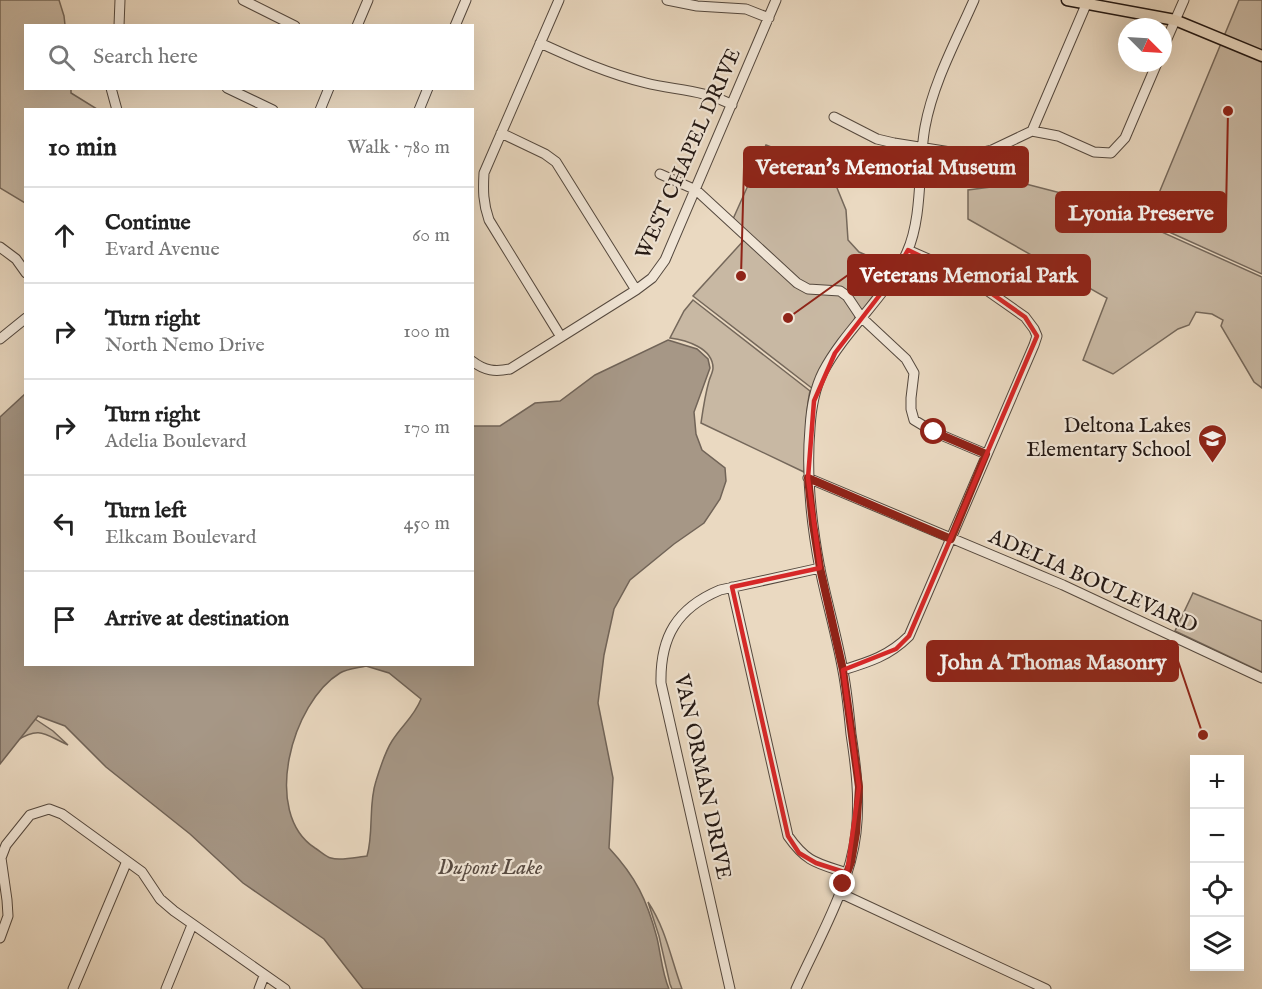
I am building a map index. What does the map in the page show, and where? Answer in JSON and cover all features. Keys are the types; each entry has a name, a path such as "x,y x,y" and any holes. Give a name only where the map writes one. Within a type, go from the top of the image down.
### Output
{"main road":[{"path":"1067,0 1175,20 1262,56"}],"street":[{"path":"119,24 120,0"},
{"path":"243,0 291,24"},
{"path":"358,24 368,0"},
{"path":"456,24 466,0"},
{"path":"559,0 484,173 483,192 489,219 561,337"},
{"path":"667,0 698,6 746,9 769,18"},
{"name":"WEST CHAPEL DRIVE","path":"474,362 487,370 496,372 510,369 652,278 665,260 776,0"},
{"path":"796,989 840,892 851,862 856,833 859,787 843,670 820,568 813,524 808,478 810,428 814,401 822,374 845,337 889,283 908,250 914,226 925,127 940,77 974,0"},
{"path":"1172,27 1184,0"},
{"path":"1032,131 1087,2"},
{"path":"540,43 606,71 647,83 705,94 732,105"},
{"path":"834,117 877,138 894,143 969,155 992,150 1032,131 1058,136 1094,152 1111,153 1125,138 1152,72"},
{"path":"112,90 116,108"},
{"path":"231,90 269,108"},
{"path":"321,108 328,90"},
{"path":"420,108 427,90"},
{"path":"501,133 545,154 556,162 636,290"},
{"path":"660,174 696,190 797,283 808,289 840,291 854,304 861,317 906,359 915,373 910,398 914,420 934,432 986,454"},
{"path":"0,247 16,259 24,270"},
{"path":"843,670 896,650 909,636 1036,336 1025,317 978,284 951,268 908,250"},
{"path":"0,339 24,320"},
{"name":"ADELIA BOULEVARD","path":"808,478 1063,585 1262,678"},
{"name":"VAN ORMAN DRIVE","path":"730,989 661,683 660,665 663,648 670,631 682,615 705,597 732,587 820,568"},
{"path":"732,587 788,836 800,853 816,863 847,873"},
{"path":"0,938 8,916 8,900 1,858 6,844 30,815 49,809 62,814 142,872 160,899 192,925 285,989"},
{"path":"74,989 127,861"},
{"path":"840,892 1046,989"},
{"path":"166,989 192,925"},
{"path":"259,989 264,976"}],"highlighted area":[{"path":"908,250 978,284 1025,317 1037,336 909,636 896,649 843,670 859,787 847,873 816,863 799,853 788,836 732,587 820,568 808,478 814,401 835,353 889,283"}],"shaded area":[{"path":"0,0 59,0 65,24 24,24 24,90 71,90 71,93 95,108 24,108 24,202 0,188"},
{"path":"1239,0 1262,0 1262,274 1147,222"},
{"path":"766,145 800,158 835,183 846,210 848,240 859,252 894,267 862,311 850,294 808,286 799,280 733,219"},
{"path":"1022,183 1146,215 1144,222 1146,225 1262,277 1262,388 1254,382 1221,326 1223,320 1212,314 1196,312 1189,325 1178,329 1113,374 1083,360 1107,298 968,219 968,190"},
{"path":"745,239 800,289 836,293 846,300 856,314 813,389 693,296"},
{"path":"693,300 810,391 804,472 701,423 706,392 713,370 712,361 704,350 697,346 670,338 684,311"},
{"path":"1193,593 1262,621 1262,672 1175,631"},
{"path":"32,717 53,731 68,745 42,733 24,736 16,741"},
{"path":"648,902 664,933 682,989 672,989 670,984 659,936"}],"water":[{"name":"Dupont Lake","path":"668,340 697,349 708,359 710,368 694,412 696,434 702,450 725,468 726,481 720,499 704,523 630,580 614,609 604,655 598,703 613,778 609,848 633,879 645,900 669,989 363,989 324,939 243,883 190,834 106,767 65,726 38,716 0,764 0,417 24,395 24,666 366,666 474,666 474,426 500,426 535,403 560,401 595,375","holes":["366,666 389,673 421,699 415,711 392,741 381,766 371,809 367,856 335,859 315,848 299,832 289,810 287,785 289,758 308,708 323,687 340,673"]}],"place":[{"name":"Lyonia Preserve","path":"1228,111"},
{"name":"Veteran's Memorial Museum","path":"741,276"},
{"name":"Veterans Memorial Park","path":"788,318"},
{"name":"Deltona Lakes Elementary School","path":"1212,464"},
{"name":"John A Thomas Masonry","path":"1203,735"}],"route":[{"path":"843,884 851,862 856,833 859,787 843,670 820,568 808,478 951,539 986,454 934,432"}]}
